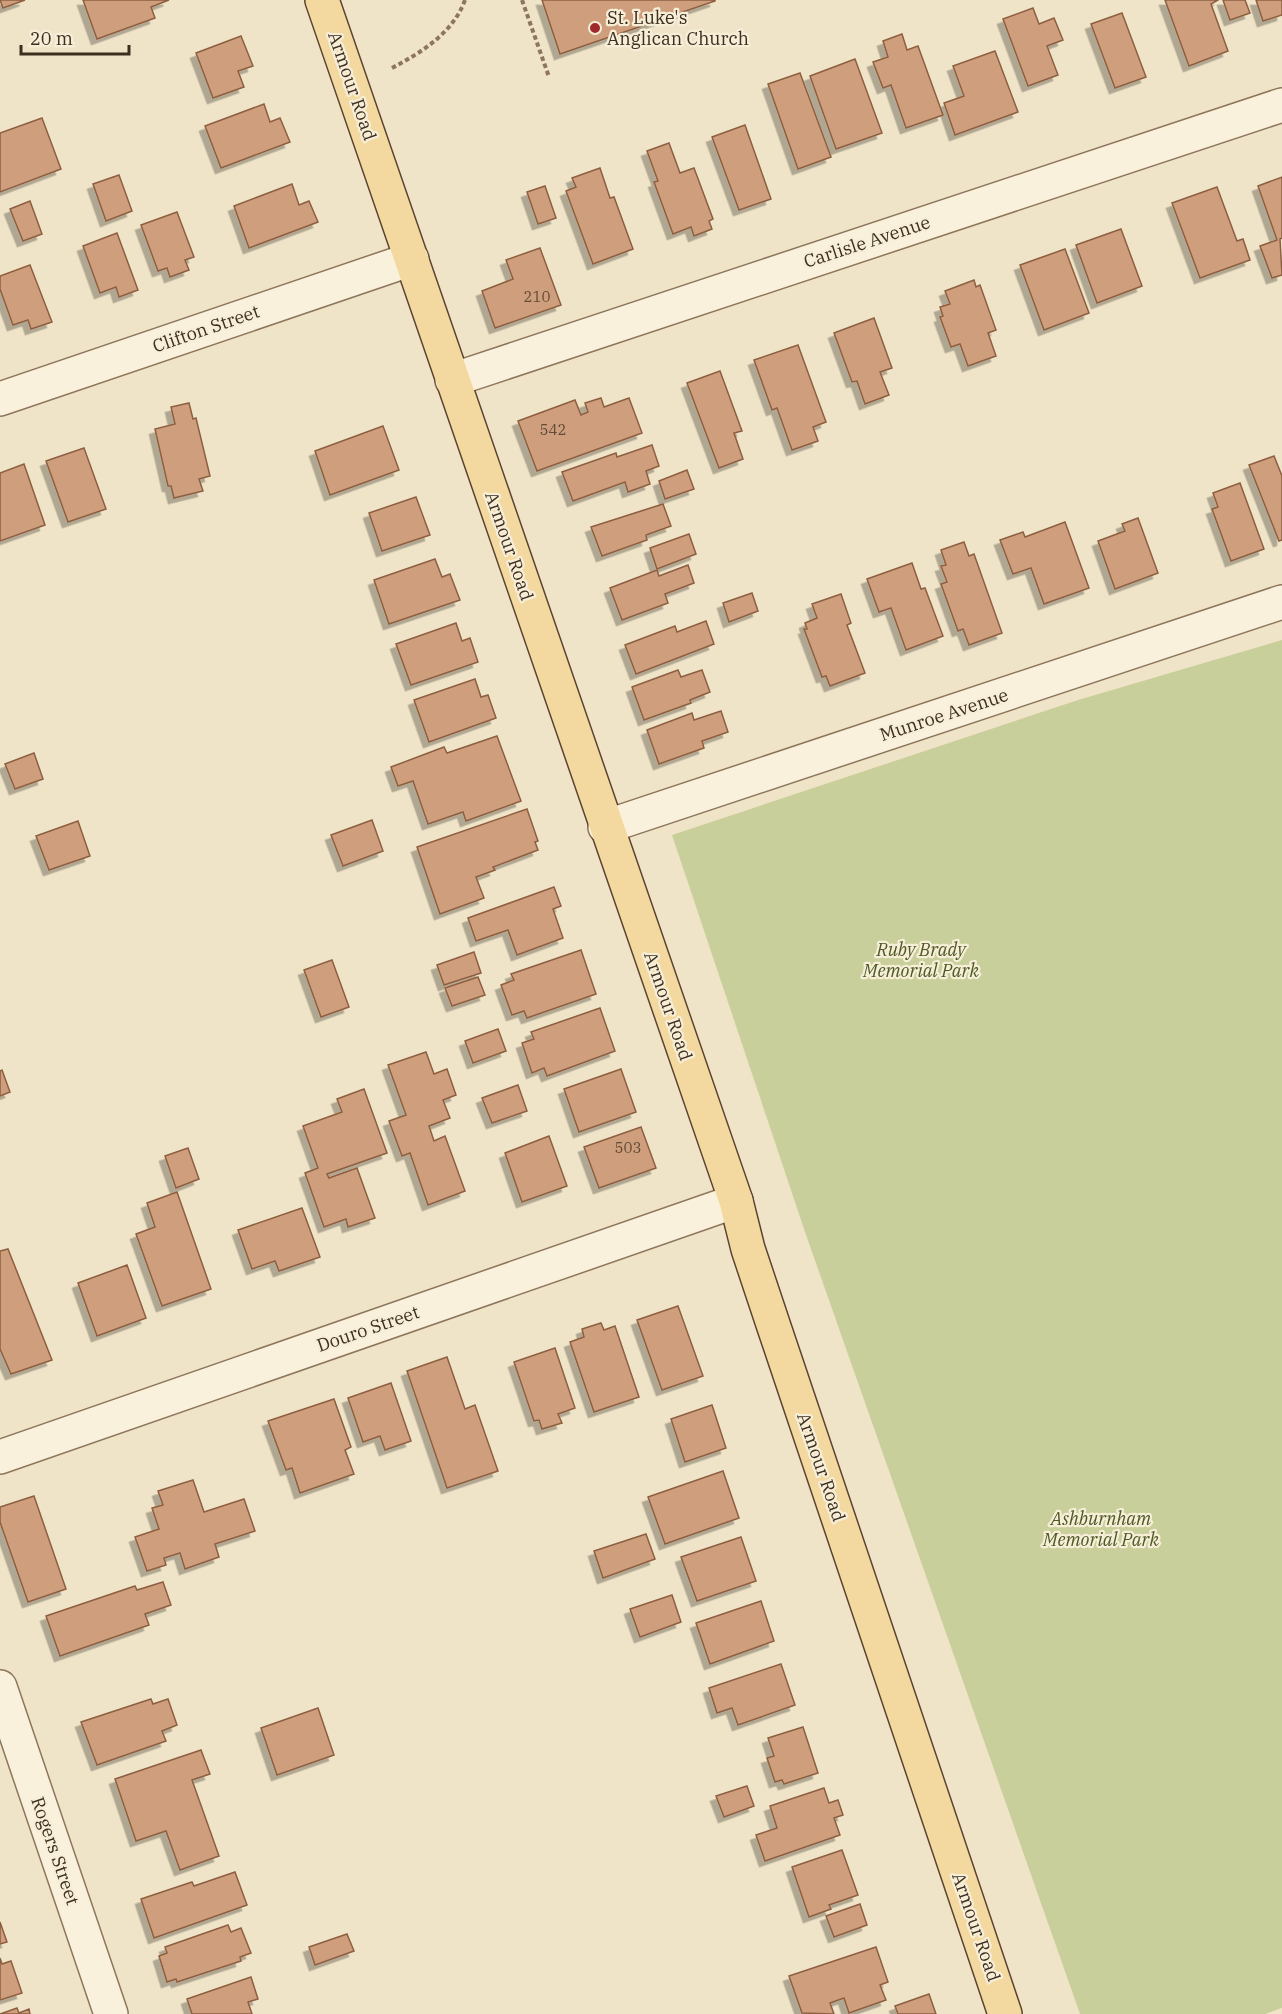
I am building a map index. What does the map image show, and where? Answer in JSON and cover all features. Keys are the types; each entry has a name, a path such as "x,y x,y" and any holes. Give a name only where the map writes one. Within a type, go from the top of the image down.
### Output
{"main road":[{"name":"Armour Road","path":"322,0 605,827 736,1201 748,1249 774,1328 1005,2014"}],"street":[{"name":"Carlisle Avenue","path":"452,380 1282,105"},
{"name":"Clifton Street","path":"0,399 412,259"},
{"name":"Munroe Avenue","path":"605,827 1282,602"},
{"name":"Douro Street","path":"0,1457 736,1201"},
{"name":"Rogers Street","path":"0,1687 111,2014"}],"path":[{"path":"392,68 424,51 459,16 465,0"},
{"path":"522,0 549,77"}],"green space":[{"path":"1282,640 1282,2008 1265,2014 1080,2014 805,1232 672,835 1078,700"}],"building":[{"path":"0,0 25,0 3,8"},
{"path":"83,0 169,0 151,7 155,18 97,39"},
{"name":"St. Luke's Anglican Church","path":"542,0 715,0 715,1 560,54"},
{"path":"1165,0 1218,0 1211,4 1228,51 1189,66"},
{"path":"1223,0 1245,0 1250,13 1230,20"},
{"path":"1256,0 1282,0 1282,15 1263,21"},
{"path":"1033,8 1039,24 1054,18 1063,40 1047,46 1058,75 1028,86 1003,19"},
{"path":"1122,13 1146,77 1115,88 1091,24"},
{"path":"902,34 907,50 918,46 943,115 906,128 891,85 883,88 873,62 888,57 883,41"},
{"path":"241,36 253,66 238,71 244,87 213,98 196,53"},
{"path":"995,51 1018,112 955,135 944,103 964,96 953,66"},
{"path":"855,59 882,133 836,149 810,76"},
{"path":"800,73 831,157 798,169 768,84"},
{"path":"264,104 270,122 280,118 290,142 221,168 205,126"},
{"path":"42,118 61,169 0,192 0,133"},
{"path":"745,125 771,199 739,210 712,137"},
{"path":"669,143 680,173 694,168 713,219 709,221 712,229 694,236 691,227 673,234 654,182 658,181 647,151"},
{"path":"600,168 610,198 614,197 633,249 593,264 566,191 576,187 572,178"},
{"path":"119,175 132,211 106,221 93,184"},
{"path":"1282,177 1282,238 1280,239 1282,275 1272,278 1260,246 1277,240 1258,186"},
{"path":"292,184 299,205 309,201 318,222 249,248 234,206"},
{"path":"545,186 556,218 538,224 527,192"},
{"path":"1217,187 1237,241 1243,239 1250,260 1200,278 1172,203"},
{"path":"30,201 42,234 23,241 10,209"},
{"path":"177,212 194,257 185,260 189,270 170,277 167,268 158,271 141,225"},
{"path":"1121,229 1142,286 1097,303 1076,245"},
{"path":"117,233 138,290 119,297 116,287 100,293 83,246"},
{"path":"540,248 561,305 495,328 482,291 513,279 506,260"},
{"path":"1065,249 1089,313 1044,330 1020,265"},
{"path":"30,265 52,322 31,329 28,320 13,325 0,289 0,276"},
{"path":"974,280 976,287 980,285 996,330 988,333 996,356 968,366 960,344 951,347 940,317 943,316 940,307 950,304 945,291"},
{"path":"874,318 892,368 880,372 889,395 865,404 857,381 852,382 834,333"},
{"path":"798,345 826,422 813,427 818,441 792,450 777,408 772,410 754,360"},
{"path":"720,371 742,431 734,433 743,459 719,468 687,383"},
{"path":"601,398 604,407 629,398 642,433 537,471 518,421 575,400 581,415 588,412 585,403"},
{"path":"189,403 193,419 196,418 210,476 199,479 203,491 174,498 171,486 168,486 155,429 175,424 171,407"},
{"path":"383,426 399,470 330,495 315,451"},
{"path":"652,445 659,466 646,471 650,484 628,492 625,482 573,501 562,472 616,453 617,457"},
{"path":"84,448 106,509 68,522 46,461"},
{"path":"1274,456 1282,476 1282,540 1279,541 1249,465"},
{"path":"24,464 45,525 0,541 0,473"},
{"path":"687,470 694,489 665,499 659,481"},
{"path":"1240,483 1264,549 1231,561 1212,509 1218,507 1213,493"},
{"path":"416,497 430,535 382,551 369,513"},
{"path":"663,504 671,526 646,535 647,540 602,556 591,527"},
{"path":"1138,518 1158,573 1115,589 1098,541 1125,531 1122,524"},
{"path":"1065,522 1089,588 1044,604 1031,568 1013,574 1000,540 1023,532 1025,537"},
{"path":"689,534 696,554 657,569 650,548"},
{"path":"964,542 969,556 974,554 1002,633 969,645 963,629 958,631 941,584 947,582 941,566 946,565 941,550"},
{"path":"435,559 442,577 450,574 460,600 389,624 374,580"},
{"path":"912,563 921,589 925,588 943,636 906,650 891,608 879,612 867,579"},
{"path":"688,565 694,583 665,594 668,603 622,620 610,588 657,570 659,576"},
{"path":"752,593 758,611 729,622 723,603"},
{"path":"841,594 851,623 847,625 865,673 830,686 826,676 822,677 804,629 807,629 805,623 817,618 812,604"},
{"path":"706,621 714,644 636,674 625,645 675,626 677,632"},
{"path":"456,623 462,641 470,638 478,662 411,685 396,644"},
{"path":"678,670 681,677 702,670 710,692 690,700 691,703 644,720 632,687"},
{"path":"475,679 481,697 488,695 496,718 429,742 414,700"},
{"path":"721,711 728,732 702,741 704,748 659,764 647,730 692,713 694,720"},
{"path":"497,736 521,801 466,821 463,812 428,824 413,781 398,786 391,767 444,747 447,753"},
{"path":"34,753 43,779 15,789 5,764"},
{"path":"527,809 538,841 535,842 538,850 493,867 495,870 476,877 484,898 440,914 417,847"},
{"path":"372,820 383,851 343,866 331,835"},
{"path":"78,821 90,856 49,870 36,836"},
{"path":"554,887 561,906 553,909 563,938 517,955 508,930 476,941 468,918"},
{"path":"581,950 596,994 527,1018 524,1011 512,1015 501,985 514,980 511,974"},
{"path":"474,952 481,973 444,985 437,965"},
{"path":"332,960 349,1007 321,1017 304,970"},
{"path":"478,977 485,995 452,1006 445,988"},
{"path":"600,1008 615,1051 547,1076 544,1068 532,1073 522,1043 534,1039 531,1032"},
{"path":"498,1029 506,1051 473,1063 465,1041"},
{"path":"426,1052 434,1074 447,1069 456,1095 443,1100 450,1118 429,1126 434,1141 445,1136 465,1191 428,1205 410,1153 402,1156 389,1121 406,1115 388,1065"},
{"path":"621,1069 636,1112 579,1132 564,1089"},
{"path":"2,1070 10,1092 0,1096 0,1071"},
{"path":"518,1085 527,1111 492,1123 482,1098"},
{"path":"364,1089 387,1153 327,1174 329,1178 357,1168 375,1218 348,1227 346,1219 324,1227 305,1173 318,1168 303,1126 342,1112 337,1099"},
{"path":"641,1127 656,1168 599,1188 584,1147"},
{"path":"549,1136 567,1186 522,1202 505,1153"},
{"path":"188,1148 199,1179 176,1188 165,1156"},
{"path":"177,1192 211,1289 162,1306 136,1234 155,1227 147,1203"},
{"path":"302,1208 320,1257 279,1271 275,1261 252,1269 238,1230"},
{"path":"8,1249 52,1360 11,1374 0,1349 0,1251"},
{"path":"127,1265 146,1318 97,1336 78,1283"},
{"path":"678,1306 703,1376 662,1390 637,1320"},
{"path":"601,1323 604,1330 615,1326 639,1397 594,1412 570,1342 584,1337 582,1329"},
{"path":"555,1348 575,1408 558,1414 562,1423 542,1429 539,1420 534,1421 514,1362"},
{"path":"447,1357 465,1409 475,1405 498,1471 447,1488 407,1371"},
{"path":"391,1383 411,1441 385,1450 380,1436 363,1442 348,1398"},
{"path":"334,1399 351,1447 345,1450 354,1474 300,1493 292,1468 286,1470 268,1421"},
{"path":"712,1405 726,1448 685,1462 671,1419"},
{"path":"723,1471 739,1518 665,1544 648,1497"},
{"path":"193,1480 204,1512 244,1499 255,1531 215,1544 219,1557 185,1569 180,1553 164,1558 166,1565 147,1571 135,1537 159,1529 152,1508 163,1505 158,1491"},
{"path":"34,1496 66,1589 28,1602 0,1522 0,1507"},
{"path":"646,1534 655,1559 603,1578 594,1551"},
{"path":"741,1537 756,1581 697,1601 681,1557"},
{"path":"163,1582 171,1605 145,1614 149,1625 60,1656 46,1616 135,1586 137,1590"},
{"path":"672,1595 681,1622 640,1637 630,1609"},
{"path":"761,1601 774,1641 710,1664 696,1623"},
{"path":"781,1664 795,1705 738,1725 732,1708 717,1713 709,1688"},
{"path":"151,1699 153,1704 168,1699 177,1725 162,1731 166,1741 97,1765 81,1722"},
{"path":"318,1708 334,1755 277,1775 261,1728"},
{"path":"803,1727 818,1773 784,1784 782,1780 775,1782 767,1758 774,1756 768,1738"},
{"path":"201,1750 210,1774 192,1780 219,1856 180,1870 166,1831 136,1841 115,1779"},
{"path":"747,1786 754,1806 724,1817 716,1796"},
{"path":"824,1788 829,1803 838,1800 843,1815 834,1818 840,1835 765,1861 756,1835 777,1828 770,1806"},
{"path":"842,1850 858,1895 829,1905 831,1909 809,1917 792,1867"},
{"path":"235,1872 247,1905 154,1938 141,1899 192,1882 194,1886"},
{"path":"860,1904 867,1925 834,1937 826,1916"},
{"path":"0,1922 7,1942 0,1944"},
{"path":"228,1925 231,1932 241,1928 251,1953 240,1957 241,1961 177,1982 176,1979 167,1982 159,1956 167,1953 165,1947"},
{"path":"347,1934 354,1951 315,1965 309,1947"},
{"path":"876,1947 888,1982 880,1985 886,2000 849,2013 844,1998 830,2003 834,2014 802,2013 789,1976"},
{"path":"0,1958 2,1964 11,1961 22,1993 0,2000"},
{"path":"251,1977 258,1999 248,2002 252,2014 192,2014 187,1999"},
{"path":"929,1994 936,2014 898,2014 895,2006"},
{"path":"17,2008 19,2013 29,2009 30,2014 0,2014"}],"place":[{"name":"St. Luke's Anglican Church","path":"595,28"}],"park label":[{"name":"Ruby Brady Memorial Park","path":"921,960"},
{"name":"Ashburnham Memorial Park","path":"1101,1529"}]}
